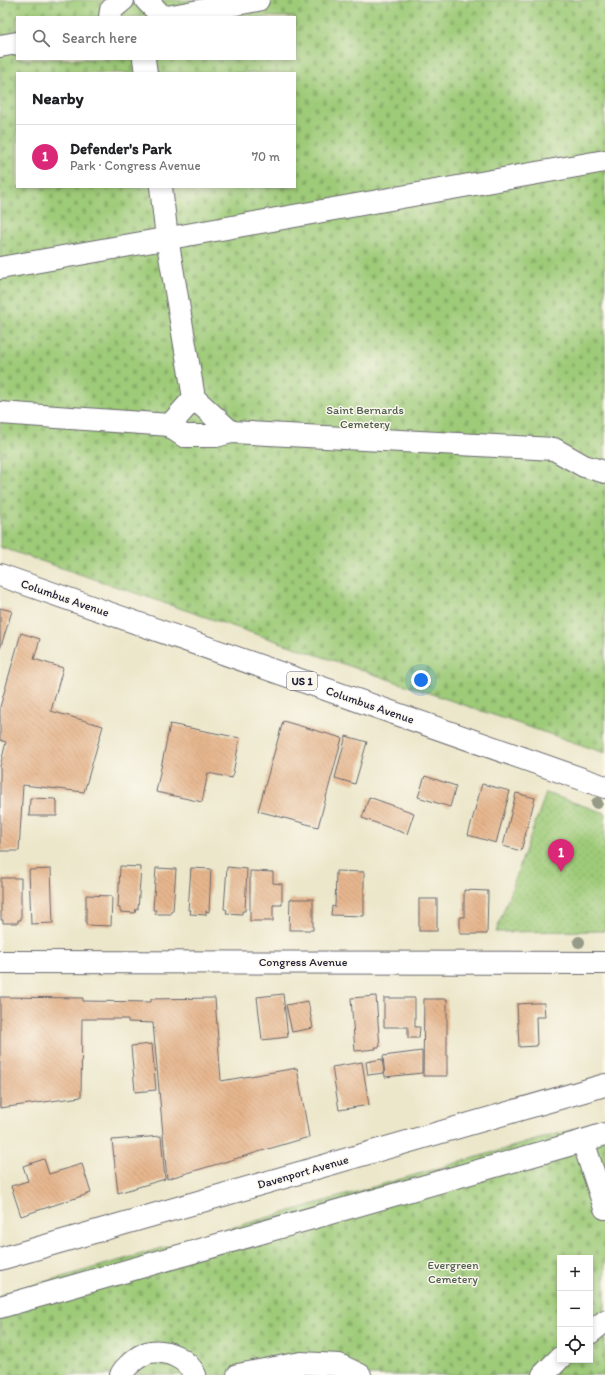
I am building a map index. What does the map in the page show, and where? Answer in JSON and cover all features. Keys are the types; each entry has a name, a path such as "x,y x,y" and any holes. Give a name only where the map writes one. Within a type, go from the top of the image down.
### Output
{"main road":[{"path":"110,16 111,10 123,0"},
{"path":"146,0 158,12 158,16"},
{"path":"172,16 258,0"},
{"path":"0,46 16,43"},
{"path":"144,60 146,72"},
{"path":"0,268 605,161"},
{"path":"161,188 167,238 194,398 231,432"},
{"path":"170,425 194,398"},
{"path":"0,413 170,425 184,436 216,436 231,432 554,449 584,466 605,472"},
{"name":"Columbus Avenue","path":"0,575 605,787"},
{"name":"Congress Avenue","path":"0,962 605,963"},
{"name":"Davenport Avenue","path":"0,1259 605,1085"},
{"path":"0,1307 605,1134"},
{"path":"583,1141 605,1208"},
{"path":"593,1331 605,1321"},
{"path":"121,1375 122,1371 134,1360 149,1352 165,1353 181,1358 195,1375"},
{"path":"543,1375 557,1361"},
{"path":"238,1375 301,1363 339,1365 360,1375"}],"green space":[{"name":"Saint Bernards Cemetery","path":"0,0 605,0 605,753 0,547"},
{"path":"546,793 605,813 605,931 496,932"},
{"name":"Evergreen Cemetery","path":"605,1120 605,1375 0,1375 0,1295"}],"building":[{"path":"0,608 12,611 0,649"},
{"path":"21,633 40,639 34,659 63,668 51,711 103,726 84,792 23,785 19,851 0,851 0,766 6,742 0,740 0,707"},
{"path":"283,721 342,738 318,827 258,811"},
{"path":"170,724 240,738 232,778 208,773 202,802 156,792"},
{"path":"346,736 367,742 355,784 335,778"},
{"path":"425,776 456,786 450,807 418,797"},
{"path":"482,784 510,791 496,843 468,835"},
{"path":"516,793 535,798 521,851 503,846"},
{"path":"369,797 414,813 407,834 362,818"},
{"path":"30,798 55,799 57,801 57,816 29,816"},
{"path":"120,866 141,867 138,909 136,909 135,913 120,912 120,908 118,908"},
{"path":"227,867 247,869 245,911 242,911 242,914 226,913 227,910 224,909"},
{"path":"156,868 176,869 173,911 171,911 171,914 155,914 156,910 153,910"},
{"path":"191,868 211,869 209,912 206,911 206,915 190,914 191,910 188,910"},
{"path":"51,869 53,923 31,924 29,870"},
{"path":"250,871 273,872 273,883 282,884 282,905 273,905 273,921 250,921"},
{"path":"336,871 364,872 364,916 331,915 332,906 335,907"},
{"path":"1,878 21,878 21,920 18,920 18,923 3,923 3,920 1,920"},
{"path":"464,890 488,891 487,934 460,934 460,917 464,917"},
{"path":"86,895 112,896 111,926 86,925"},
{"path":"290,899 313,899 313,930 289,930"},
{"path":"419,899 437,899 437,931 419,931"},
{"path":"283,994 288,1037 262,1040 257,997"},
{"path":"376,996 380,1047 375,1047 376,1049 355,1051 351,998"},
{"path":"0,997 83,998 83,1001 151,1002 151,999 215,998 221,1081 297,1068 309,1137 167,1179 153,1023 128,1022 128,1019 82,1019 81,1097 0,1108"},
{"path":"384,998 415,998 415,1027 420,1027 419,1038 408,1038 408,1027 384,1027"},
{"path":"424,999 447,999 447,1076 423,1076"},
{"path":"308,1001 313,1028 292,1032 286,1005"},
{"path":"544,1003 545,1017 536,1017 537,1046 519,1047 517,1004"},
{"path":"152,1044 156,1090 135,1092 131,1046"},
{"path":"422,1051 422,1073 385,1077 383,1056"},
{"path":"382,1059 384,1073 368,1075 366,1062"},
{"path":"362,1062 369,1105 339,1110 332,1067"},
{"path":"161,1136 165,1179 118,1193 112,1140"},
{"path":"44,1159 49,1174 82,1164 91,1193 21,1216 11,1186 28,1181 23,1166"}],"place":[{"name":"Defender's Park","path":"561,872"}]}
